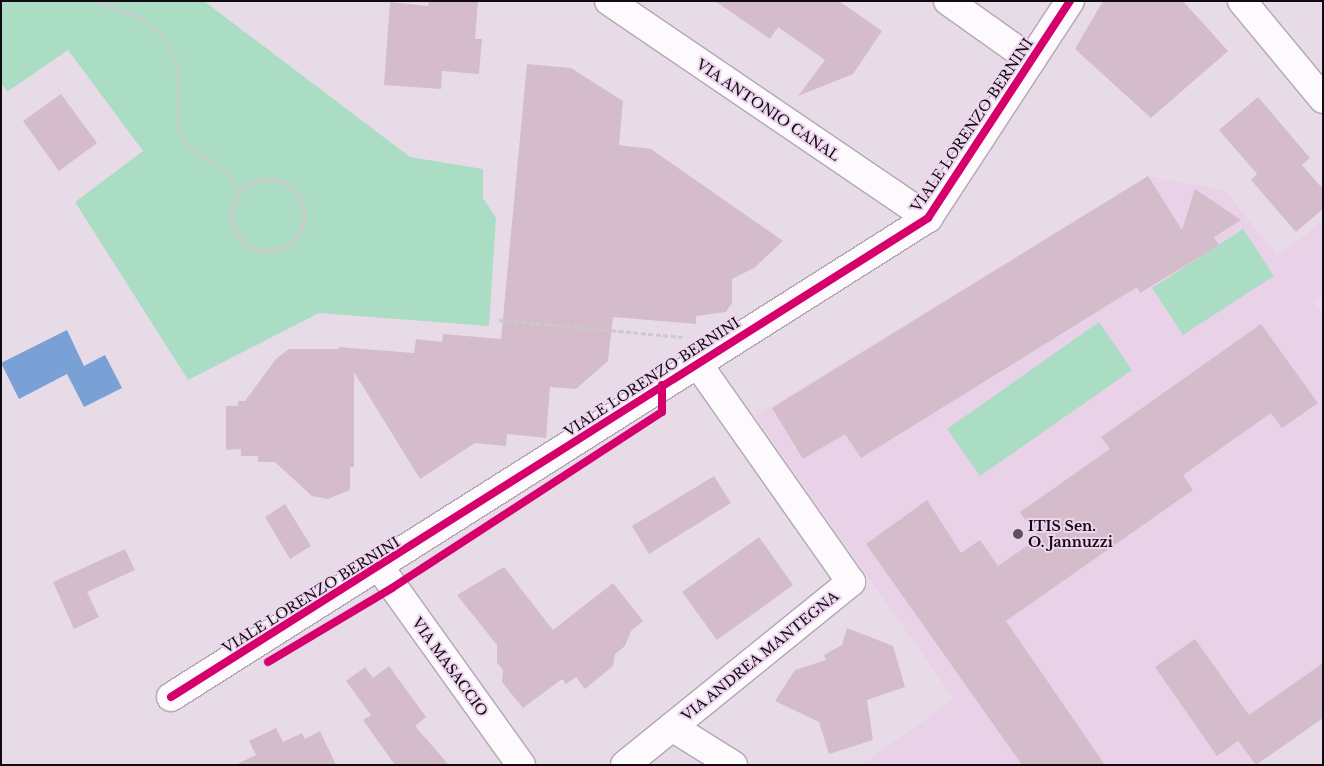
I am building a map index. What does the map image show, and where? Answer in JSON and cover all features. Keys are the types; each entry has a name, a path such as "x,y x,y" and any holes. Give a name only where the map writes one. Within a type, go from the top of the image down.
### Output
{"street":[{"name":"VIA ANTONIO CANAL","path":"609,1 928,218"},
{"path":"948,1 1032,60"},
{"name":"VIALE LORENZO BERNINI","path":"171,697 380,568 730,342 928,218 1070,1"},
{"path":"1242,1 1323,99"},
{"name":"VIA ANDREA MANTEGNA","path":"625,765 851,582 698,364"},
{"name":"VIA MASACCIO","path":"380,568 521,765"},
{"path":"672,727 733,765"}],"path":[{"path":"96,1 142,18 163,38 176,65 179,132 186,143 225,171 241,192"},
{"path":"260,180 282,182 291,188 298,196 304,218 294,240 272,251 248,246 233,227 233,208 241,192 260,180"},
{"path":"499,320 730,342"}],"shaded area":[{"name":"ITIS Sen. O. Jannuzzi","path":"1148,176 1226,191 1277,256 1323,221 1323,295 1314,302 1323,315 1323,714 1248,765 861,765 954,699 755,416"}],"green space":[{"path":"1,1 204,1 410,157 483,169 483,198 496,218 489,326 319,313 188,380 75,202 143,151 68,50 7,92 1,82"},
{"path":"1243,229 1274,276 1183,335 1152,288"},
{"path":"1099,322 1132,370 980,476 947,429"}],"water":[{"path":"67,330 84,366 105,355 122,388 84,407 67,374 19,399 1,363"}],"building":[{"path":"429,1 478,1 475,39 482,39 479,74 442,71 441,89 384,85 390,2 428,6"},
{"path":"715,1 839,1 882,31 853,74 798,96 825,60 778,27 770,39"},
{"path":"1103,1 1183,1 1228,51 1151,118 1075,49"},
{"path":"527,64 571,68 623,101 619,145 651,149 783,241 754,268 732,279 732,303 726,312 696,316 696,324 613,317 608,361 576,389 550,387 546,438 507,434 506,446 475,443 420,479 354,372 354,467 350,467 350,490 328,499 312,496 275,462 258,462 258,456 241,456 241,449 226,450 226,406 238,406 238,401 245,401 276,359 289,349 339,349 338,347 414,353 416,339 442,342 443,334 501,339"},
{"path":"61,94 97,143 59,171 23,121"},
{"path":"1258,97 1310,158 1302,165 1323,189 1323,209 1296,232 1251,180 1257,174 1219,130"},
{"path":"1148,176 1182,230 1195,189 1241,220 1214,237 1219,245 1140,293 1137,287 861,458 845,434 803,459 772,408"},
{"path":"1261,324 1318,403 1282,428 1271,413 1183,475 1193,490 1006,621 1105,765 1022,765 866,544 927,500 961,553 980,540 998,566 1038,538 1020,512 1110,449 1101,437"},
{"path":"714,476 731,503 649,554 632,526"},
{"path":"285,504 311,546 290,559 265,517"},
{"path":"759,537 793,585 717,640 682,592"},
{"path":"125,549 135,570 87,592 99,617 74,629 53,582"},
{"path":"504,567 553,630 613,583 643,621 631,631 625,646 615,654 613,666 585,689 576,677 566,684 562,679 523,708 502,682 503,670 497,663 497,645 457,595"},
{"path":"847,628 893,646 905,687 867,700 873,740 829,754 819,722 775,701 795,670 826,660 824,655 842,645"},
{"path":"1195,639 1249,715 1323,663 1323,718 1256,765 1238,741 1217,756 1155,667"},
{"path":"389,666 426,717 415,726 449,765 395,765 363,720 371,715 346,681 365,667 373,678"},
{"path":"276,728 283,742 302,733 305,739 320,731 336,765 235,765 256,755 249,741"}],"cycle path":[{"path":"171,697 928,218 1070,1"},
{"path":"268,662 392,588 662,412 662,385"}],"place":[{"name":"ITIS Sen. O. Jannuzzi","path":"1018,534"}]}
